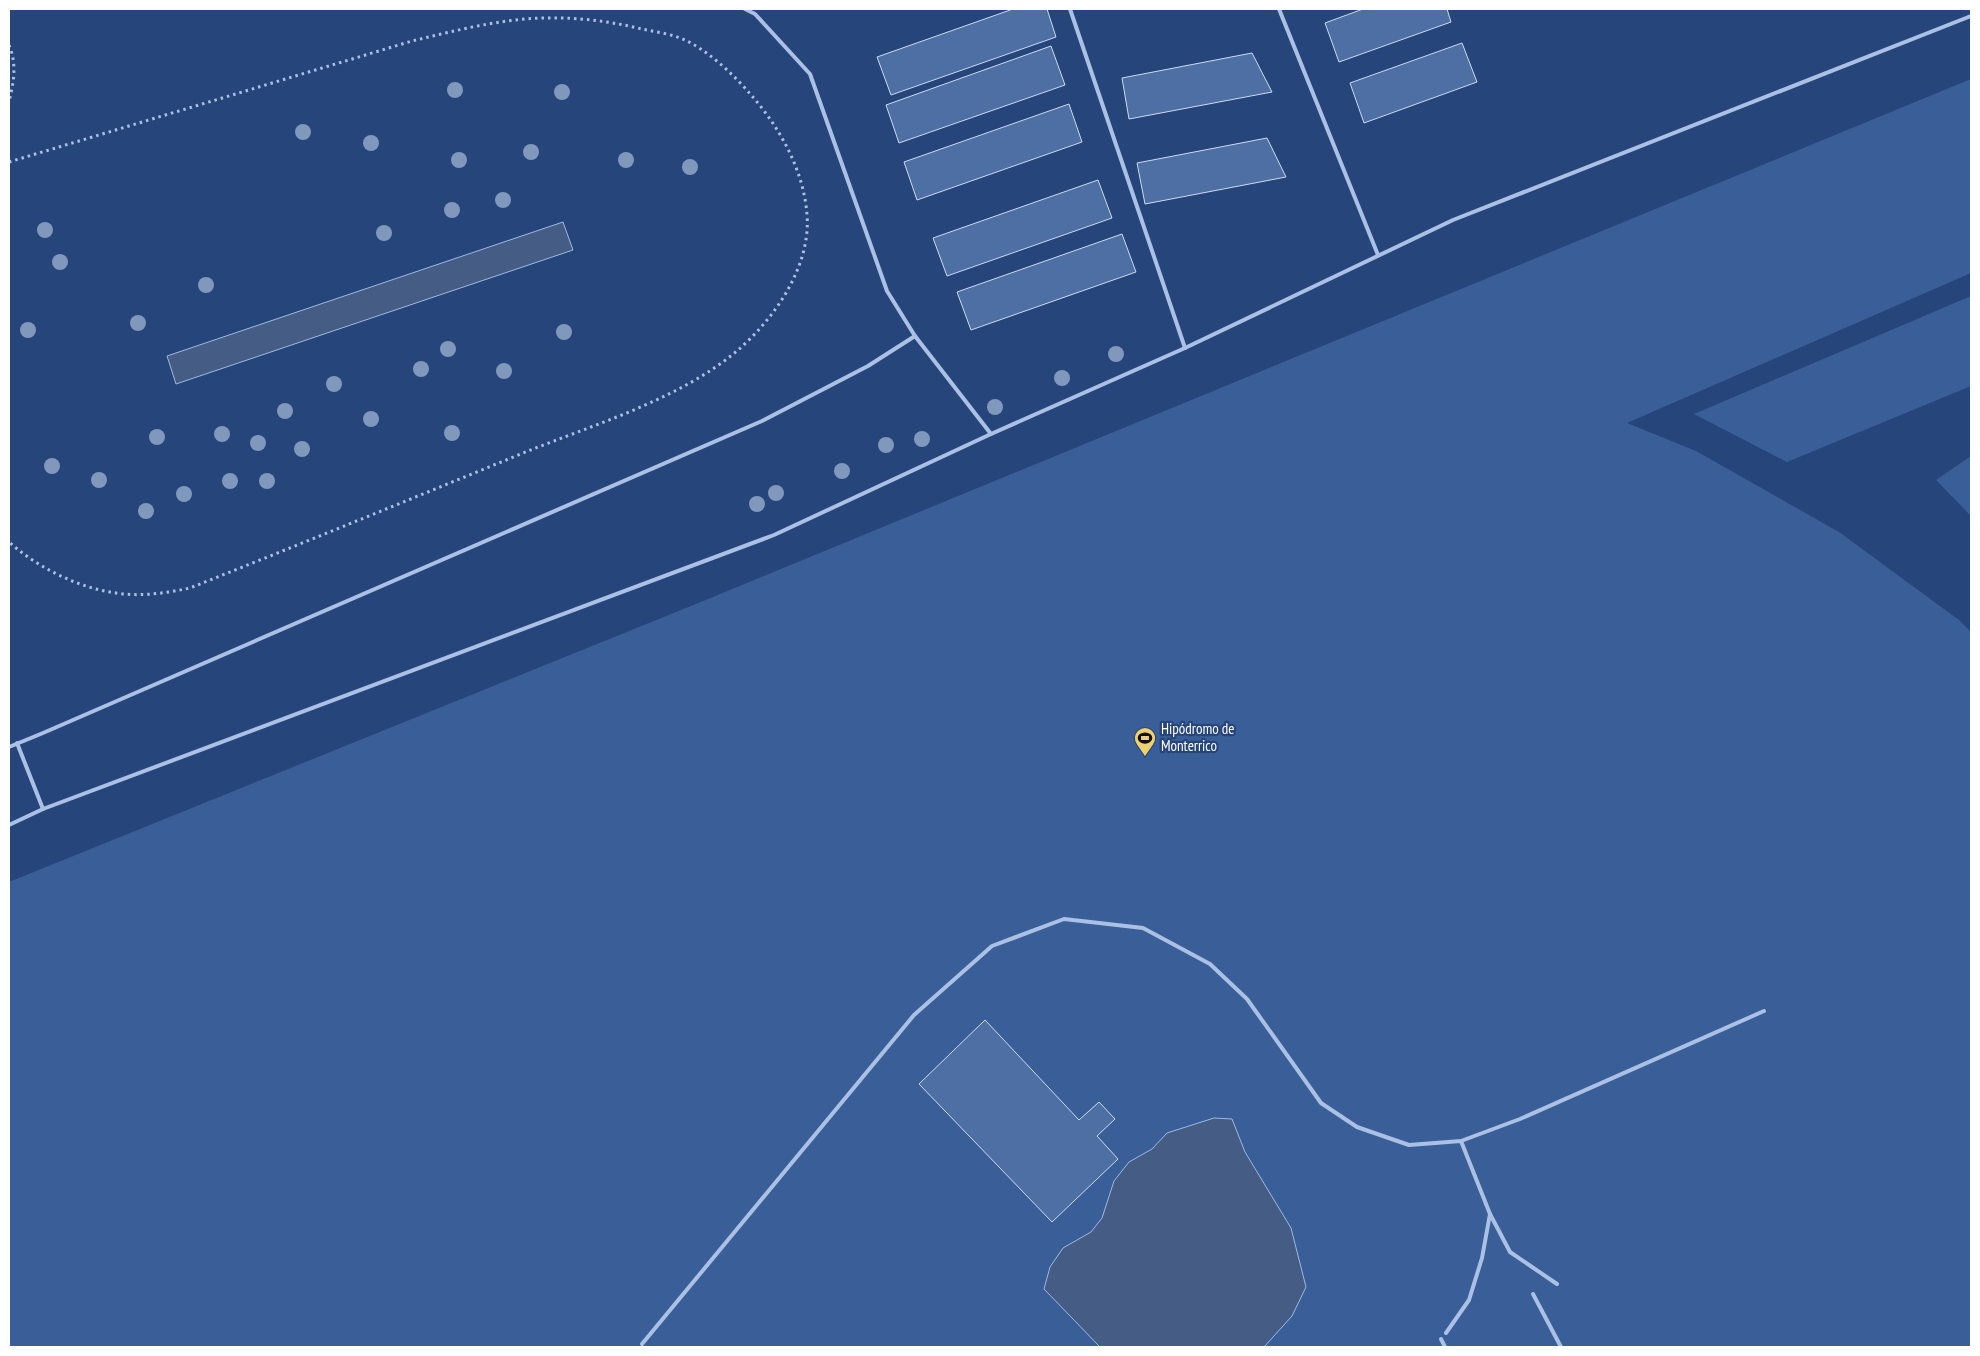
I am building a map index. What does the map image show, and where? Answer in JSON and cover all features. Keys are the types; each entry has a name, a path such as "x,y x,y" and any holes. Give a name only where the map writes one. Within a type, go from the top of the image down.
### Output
{"lane":[{"path":"745,9 755,14 810,74 887,291 916,336 991,434"},
{"path":"1070,9 1185,348"},
{"path":"1279,9 1378,255"},
{"path":"9,825 43,809 774,535 991,434 1185,348 1453,220 1971,16"},
{"path":"9,747 762,421 868,366 916,336"},
{"path":"17,743 43,809"},
{"path":"642,1344 914,1015 992,946 1064,919 1143,928 1210,964 1247,999 1321,1103 1358,1127 1409,1145 1461,1142 1520,1119 1764,1011"},
{"path":"1461,1142 1490,1214 1510,1252 1558,1284"},
{"path":"1446,1333 1470,1300 1482,1258 1490,1214"},
{"path":"1533,1294 1561,1347"},
{"path":"1441,1339 1445,1347"}],"path":[{"path":"9,162 412,41 452,31 516,20 586,19 623,24 685,40 713,59 741,83 761,106 779,132 793,161 807,217 803,247 795,274 781,303 763,327 736,352 712,369 686,384 631,410 190,588 148,595 116,593 67,577 27,556 9,542"},
{"path":"9,45 13,54 15,78 9,101"}],"shaded area":[{"name":"Hipódromo de Monterrico","path":"1971,79 1971,273 1627,423 1696,451 1839,532 1959,620 1971,632 1971,1347 9,1347 9,882 686,608"},
{"path":"563,222 573,250 176,384 167,356"},
{"path":"1971,296 1971,386 1787,462 1694,414"},
{"path":"1971,456 1971,516 1936,480"},
{"path":"1214,1118 1232,1119 1245,1152 1291,1228 1306,1287 1292,1316 1264,1347 1100,1347 1044,1289 1050,1267 1063,1248 1091,1232 1102,1218 1114,1181 1129,1162 1152,1149 1167,1133"}],"building":[{"path":"1013,9 1047,9 1056,37 891,95 877,57"},
{"path":"1363,9 1447,9 1451,22 1339,62 1325,23"},
{"path":"1462,43 1477,82 1364,123 1350,83"},
{"path":"1051,46 1065,85 899,143 886,105"},
{"path":"1252,53 1272,92 1129,119 1122,78"},
{"path":"1069,104 1082,142 917,200 904,162"},
{"path":"1267,138 1286,177 1145,204 1137,163"},
{"path":"1098,180 1112,218 947,276 933,238"},
{"path":"1122,234 1136,272 971,330 957,292"},
{"path":"985,1020 1079,1120 1099,1102 1115,1119 1097,1136 1118,1159 1052,1222 919,1084"}],"place":[{"name":"Hipódromo de Monterrico","path":"1145,757"}]}
